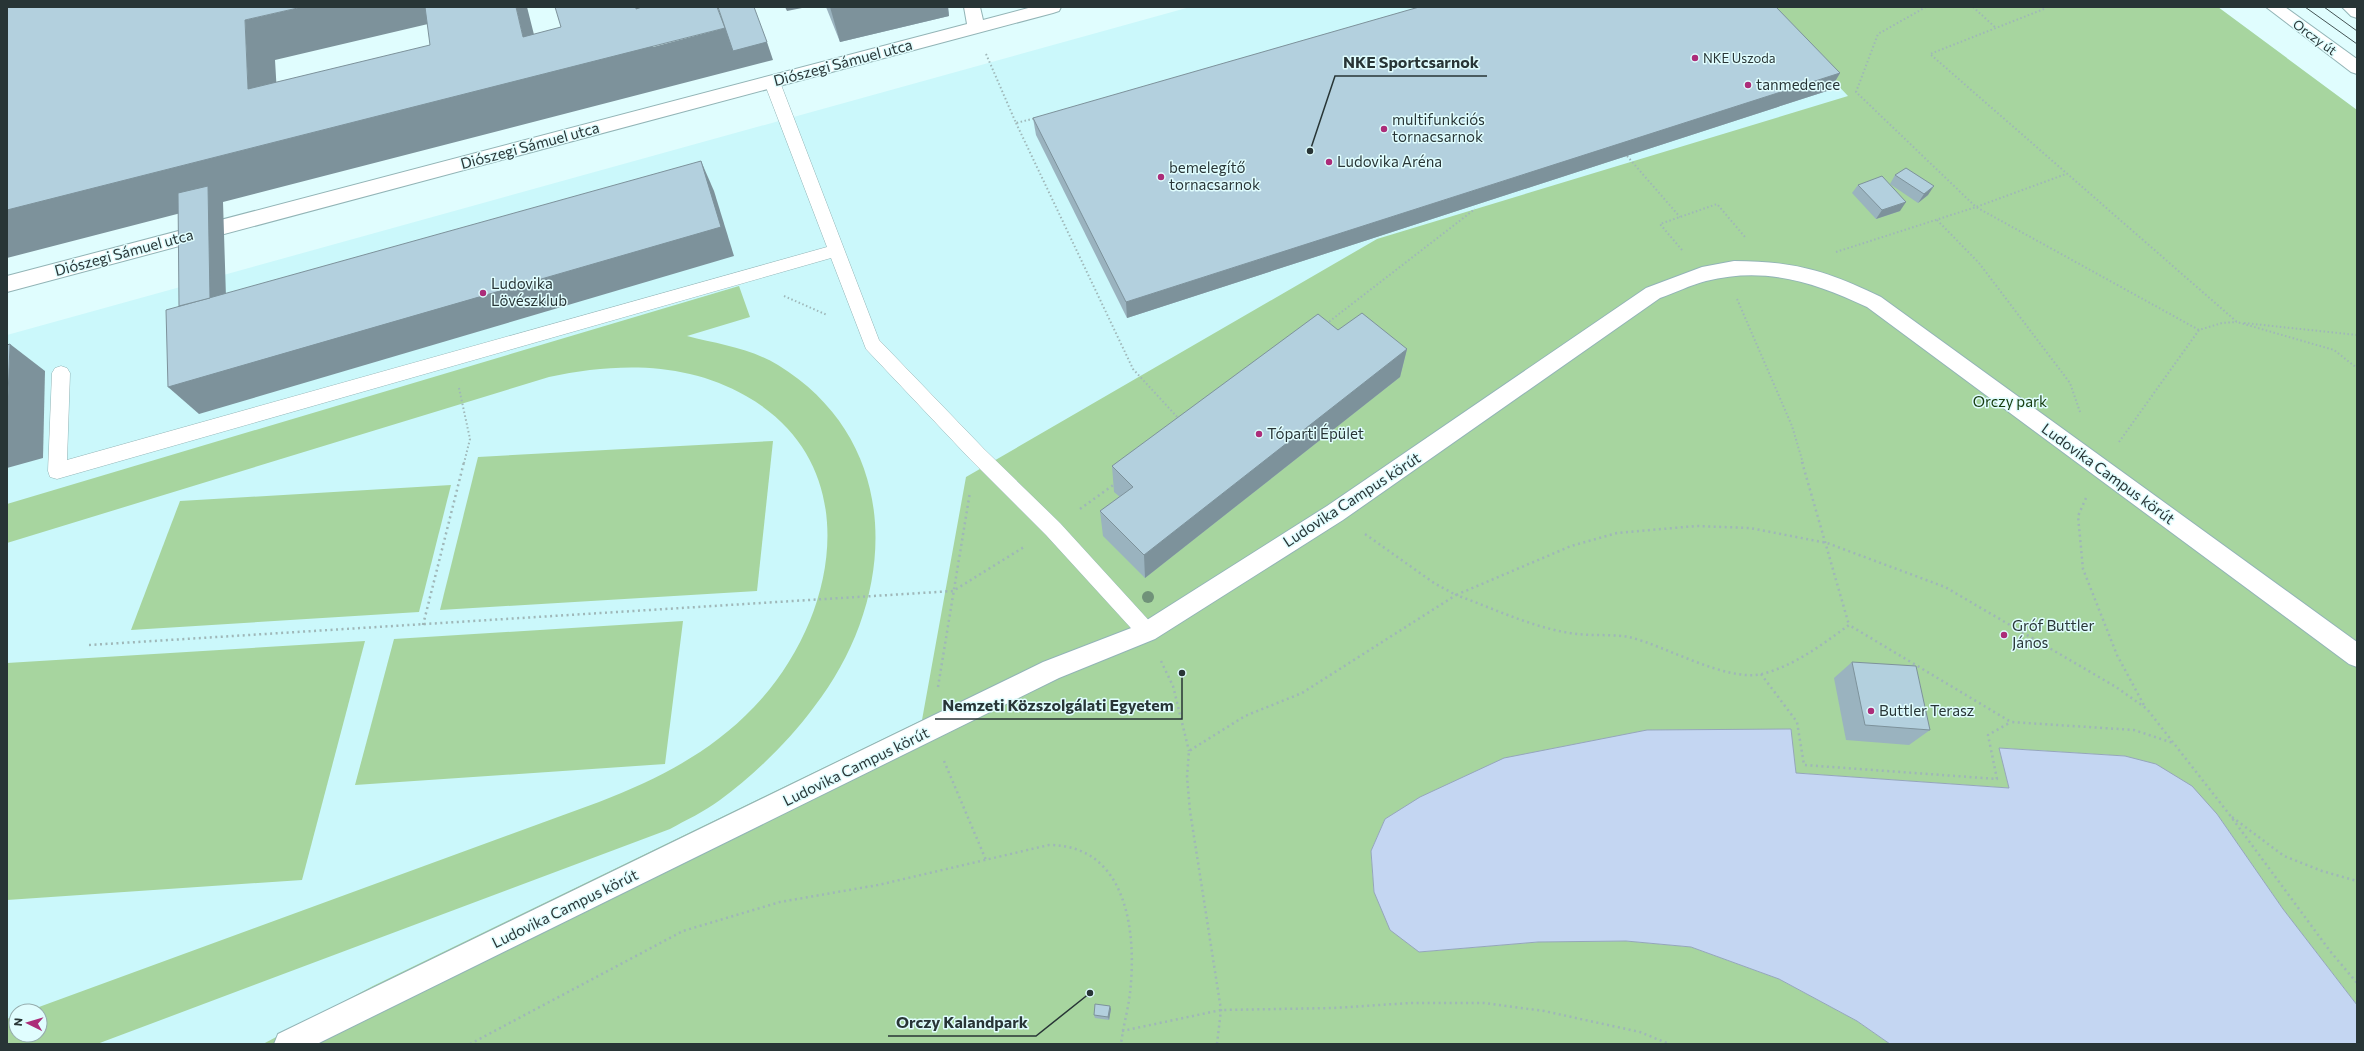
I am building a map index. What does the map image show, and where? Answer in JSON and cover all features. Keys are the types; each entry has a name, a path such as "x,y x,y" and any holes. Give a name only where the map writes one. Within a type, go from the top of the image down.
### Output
{"street":[{"path":"972,7 976,28"},
{"name":"Diószegi Sámuel utca","path":"7,284 1053,7"},
{"name":"Orczy út","path":"2274,7 2357,68"},
{"path":"2350,7 2357,12"},
{"name":"Ludovika Campus körút","path":"288,1044 1051,670 1147,632 1335,513 1502,400 1653,293 1702,274 1725,269 1771,268 1805,274 1837,284 1874,302 2357,656"}],"lane":[{"path":"772,82 872,344 976,454 1053,529 1147,632"},
{"path":"215,210 216,228"},
{"path":"61,373 57,471 837,250"}],"path":[{"path":"1926,7 1878,34 1856,92 1976,207 2199,330"},
{"path":"1972,7 1996,28"},
{"path":"2044,9 1930,54 2237,322 2334,350 2357,368"},
{"path":"976,28 1000,91 1133,370 1184,424"},
{"path":"1016,124 1039,117"},
{"path":"1628,156 1680,217"},
{"path":"1831,254 1976,207 2066,174"},
{"path":"1702,274 1660,224 1717,204 1771,268"},
{"path":"1319,329 1475,210"},
{"path":"1937,220 1979,263 2070,383 2082,418"},
{"path":"1725,269 1792,426 1827,543 1849,625 2012,722 2134,730 2173,743"},
{"path":"740,277 868,333"},
{"path":"2357,335 2237,322 2222,323 2199,330 2100,468 2078,516 2083,569 2117,655 2147,709 2229,814 2330,952 2357,982"},
{"path":"424,624 470,439 454,359"},
{"path":"976,454 931,730 986,860"},
{"path":"89,645 953,591 1053,529 1121,479"},
{"path":"1335,513 1434,583 1456,595 1543,627 1577,634 1628,637 1691,658 1723,672 1761,674 1788,664 1825,642 1849,625"},
{"path":"1189,751 1245,716 1302,693 1425,613 1456,595 1571,546 1617,532 1658,527 1724,525 1750,528 1827,543 1945,587 2116,687 2147,709"},
{"path":"1147,632 1173,686 1189,751 1187,777 1190,811 1221,1010 1217,1044"},
{"path":"1761,674 1797,722 1804,765 1997,779 1988,735 2012,722"},
{"path":"2229,814 2284,856 2322,871 2357,881"},
{"path":"470,1044 683,931 780,902 878,885 1048,845 1070,846 1101,862 1119,888 1130,924 1130,993 1122,1031 1121,1044"},
{"path":"1122,1031 1221,1010 1334,1008 1410,1003 1484,1003 1544,1011 1640,1032 1669,1044"}],"shaded area":[{"path":"1190,7 2218,7 2357,110 2357,1044 7,1044 7,335"},
{"path":"1791,729 1796,773 2009,788 1999,748 2125,756 2156,764 2192,786 2217,814 2283,909 2357,1005 2357,1044 1890,1044 1857,1021 1779,979 1691,947 1626,941 1538,942 1419,952 1390,930 1374,892 1371,851 1385,819 1420,797 1504,758 1647,730"}],"green space":[{"name":"Orczy park","path":"1764,7 2218,7 2357,110 2357,1005 2283,909 2217,814 2125,756 2000,748 2009,788 1796,773 1790,729 1385,819 1371,851 1374,892 1419,952 1538,942 1626,941 1691,947 1779,979 1857,1021 1890,1044 263,1044 373,986 922,720 966,477 1377,239 1848,96"},
{"path":"739,286 750,317 687,336 745,350 778,365 819,398 849,436 867,479 875,525 873,572 862,619 842,664 804,720 782,745 745,780 714,804 670,829 97,1044 7,1044 8,1019 8,1043 48,1043 48,1004 599,802 642,784 682,763 720,738 737,723 754,707 783,671 805,631 821,589 827,545 824,502 811,461 785,426 746,396 723,385 699,376 649,368 599,369 549,377 7,543 7,504"},
{"path":"773,441 757,591 440,610 478,457"},
{"path":"451,485 419,612 131,630 180,501"},
{"path":"683,621 665,764 355,785 394,639"},
{"path":"365,641 302,880 7,900 7,663"}],"building":[{"path":"7,7 302,7 245,20 248,89 430,45 425,7 516,7 523,37 561,27 555,7 636,7 636,9 642,7 717,7 725,28 7,210"},
{"path":"718,7 754,7 767,42 733,51"},
{"name":"Ludovika Aréna","path":"1419,7 1776,7 1840,73 1126,302 1033,118"},
{"path":"701,161 721,227 168,387 166,310"},
{"path":"1906,168 1934,186 1924,194 1895,175"},
{"path":"1882,176 1906,202 1882,210 1858,185"},
{"path":"208,186 210,298 179,306 178,193"},
{"name":"Tóparti Épület","path":"1362,313 1407,349 1144,555 1100,511 1133,487 1112,466 1318,314 1338,330"},
{"path":"10,344 7,422 7,345"},
{"path":"1852,662 1916,666 1930,730 1865,725"},
{"path":"1095,1004 1110,1006 1108,1017 1094,1015"}],"tram line":[{"path":"2305,7 2357,44"},
{"path":"2324,7 2357,31"}],"place":[{"name":"NKE Uszoda","path":"1695,58"},
{"name":"tanmedence","path":"1748,85"},
{"name":"multifunkciós tornacsarnok","path":"1384,129"},
{"name":"NKE Sportcsarnok","path":"1310,151"},
{"name":"Ludovika Aréna","path":"1329,162"},
{"name":"bemelegítő tornacsarnok","path":"1161,177"},
{"name":"Ludovika Lövészklub","path":"483,293"},
{"name":"Tóparti Épület","path":"1259,434"},
{"name":"Gróf Buttler János","path":"2004,635"},
{"name":"Nemzeti Közszolgálati Egyetem","path":"1182,673"},
{"name":"Buttler Terasz","path":"1871,711"},
{"name":"Orczy Kalandpark","path":"1090,993"}]}
